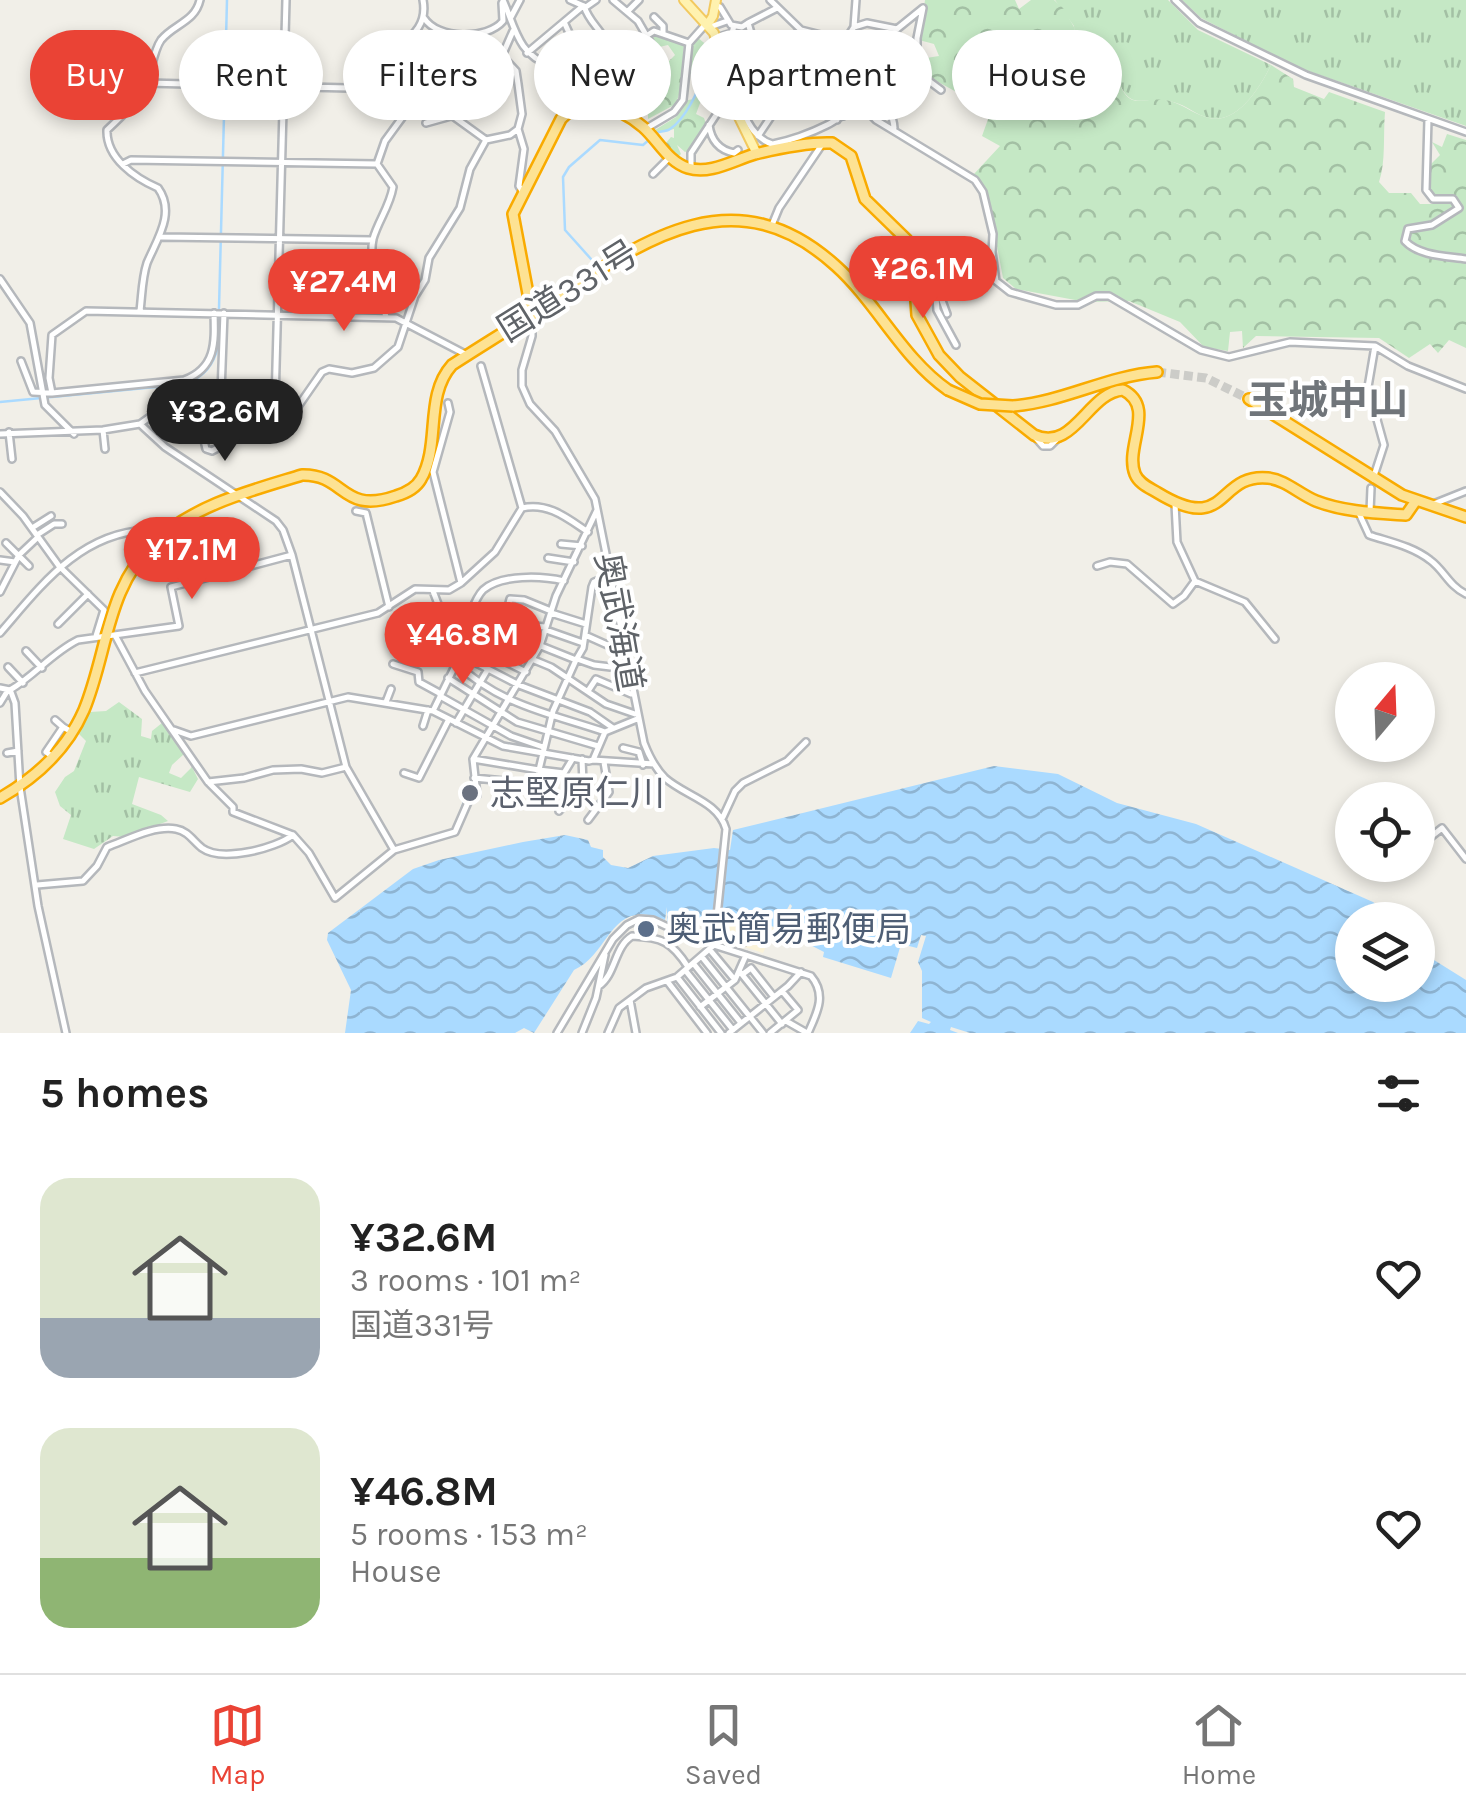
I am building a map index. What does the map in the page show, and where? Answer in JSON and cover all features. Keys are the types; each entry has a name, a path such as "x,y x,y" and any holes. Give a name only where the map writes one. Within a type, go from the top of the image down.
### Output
{"highway":[{"path":"532,315 514,226 515,208 561,119 577,106 602,106 634,120 670,157 692,169 710,169 773,148 823,143 840,146 851,156 865,200 907,240 918,270 917,316 939,355 1034,436 1046,440 1059,437 1108,393 1126,391 1135,398 1139,409 1133,465 1136,476 1174,504 1189,510 1206,508 1244,482 1265,478 1279,480 1330,506 1364,512 1406,515 1415,502"},
{"name":"国道331号","path":"0,798 53,757 87,702 122,587 156,540 200,511 309,475 324,479 354,500 366,503 415,487 425,469 440,382 452,365 614,259 664,234 712,221 743,220 772,225 816,248 838,267 931,377 948,390 980,404 1013,406 1049,400 1125,376 1157,372"},
{"path":"1249,400 1372,483 1415,502 1466,517"}],"main road":[{"path":"684,0 712,30"},
{"path":"709,25 716,2"},
{"path":"740,120 757,154"}],"street":[{"path":"159,45 198,9 200,0"},
{"path":"285,30 286,0"},
{"path":"416,30 424,18 423,0"},
{"path":"424,18 434,28 456,34 485,33 503,21 502,0"},
{"path":"502,0 514,30"},
{"path":"511,17 520,0"},
{"path":"570,0 583,6 601,30"},
{"path":"527,53 583,6 596,0"},
{"path":"629,10 639,0"},
{"path":"854,28 856,0"},
{"path":"1175,0 1199,23 1306,75 1466,132"},
{"path":"618,1 644,30"},
{"path":"716,2 731,30"},
{"path":"650,134 683,100 688,42 709,25 730,23 742,27 774,4 801,30"},
{"path":"854,28 864,23 897,29 923,8 917,38 917,72 941,90"},
{"path":"654,16 664,30"},
{"path":"748,23 749,30"},
{"path":"565,24 569,30"},
{"path":"514,31 534,58"},
{"path":"671,36 688,42"},
{"path":"458,120 473,128 479,138 510,136 518,128 522,114 514,69"},
{"path":"1428,119 1426,190 1432,198 1452,200 1459,208 1432,225 1408,229 1405,240 1409,246 1434,254 1466,259"},
{"path":"117,120 107,130 107,140 135,178 158,188 165,206 161,237 147,264 140,311"},
{"path":"0,434 74,434 140,424 154,414 184,422 203,436 206,449 212,452 238,438 258,434 276,403 283,120"},
{"path":"378,164 385,141 400,120"},
{"path":"426,123 437,120"},
{"path":"692,169 691,153 712,120"},
{"path":"749,120 758,136 773,148 836,120"},
{"path":"758,136 769,120"},
{"path":"825,120 826,126"},
{"path":"876,120 975,180 983,192 994,234 996,281 1004,289 1056,306 1078,305 1096,296 1109,296 1171,335 1217,355 1229,356 1290,342 1375,346 1408,366 1464,388 1466,378"},
{"path":"893,120 894,128"},
{"path":"709,125 714,141 723,150 734,154 738,150"},
{"path":"518,128 524,150 519,186 522,191"},
{"path":"276,403 297,408 322,372 330,369 352,373 374,368 398,346 415,296 425,280 429,258 460,208 470,169 486,140"},
{"path":"772,225 779,208 823,143"},
{"path":"653,174 670,157"},
{"path":"123,164 131,160 378,164"},
{"path":"378,164 394,188 373,240 376,277 386,317"},
{"path":"161,237 373,240"},
{"path":"933,244 918,270 934,283 947,314"},
{"path":"942,268 934,283 937,310 956,346"},
{"path":"0,279 30,323 45,405 74,434"},
{"path":"52,394 52,335 86,311 386,317 406,323 467,356"},
{"path":"20,361 33,392 41,394 184,380 204,370 213,351 219,313"},
{"path":"219,313 219,447"},
{"name":"奥武海道","path":"532,315 522,378 525,394 591,489 637,717 654,764 668,781 722,818"},
{"path":"1375,346 1368,388 1384,445 1364,512 1369,534 1388,538 1434,562 1452,586 1466,594"},
{"path":"481,366 522,508"},
{"path":"448,403 450,412 433,472 462,584"},
{"path":"140,424 165,447 276,521 283,530 346,767 394,850"},
{"path":"103,430 105,449"},
{"path":"9,432 12,459"},
{"path":"1428,506 1466,492"},
{"path":"1,497 32,528 58,566 104,610 106,636 208,782 233,807 233,812 293,835 309,853 335,898 394,850 455,832 468,800 476,795 473,759 533,660 564,580 598,510"},
{"path":"1174,504 1178,542 1194,580 1245,602 1276,639"},
{"path":"135,674 378,613 414,589 449,590 462,584 495,552 522,508 536,505 553,509 588,532"},
{"path":"356,510 366,513 389,607"},
{"path":"32,528 51,516"},
{"path":"0,592 17,558 38,536 54,524 62,524"},
{"path":"0,633 58,566 100,543 128,534 147,530 156,540"},
{"path":"6,543 29,566"},
{"path":"560,544 582,546"},
{"path":"0,703 9,690 68,645 179,626 170,587 292,555"},
{"path":"0,560 17,558"},
{"path":"548,558 574,562"},
{"path":"1097,566 1110,562 1127,564 1173,604 1184,596 1194,580"},
{"path":"564,580 536,574 490,586 476,600 466,620 469,633 551,667 613,708 637,717"},
{"path":"474,778 536,784 558,699 584,639 594,582 611,576"},
{"path":"423,726 456,663 456,649 432,590"},
{"path":"58,624 88,594"},
{"path":"404,773 419,778 452,721 465,708 499,644 510,599 524,600 586,624"},
{"path":"448,626 466,620 503,629 594,665 628,669"},
{"path":"422,622 416,626 415,636 434,662 456,649"},
{"path":"503,629 546,629 624,652"},
{"path":"476,647 526,672"},
{"path":"456,649 519,685 590,712 613,728"},
{"path":"26,651 42,668"},
{"path":"456,663 508,701 605,732"},
{"path":"393,664 418,672 419,682 440,695 511,736 543,749 582,760 654,764"},
{"path":"8,667 23,683"},
{"path":"448,678 500,712 598,746"},
{"path":"588,691 596,679 632,694"},
{"path":"0,688 9,690"},
{"path":"386,702 391,689"},
{"path":"9,690 15,703 20,786 38,906 66,1033"},
{"path":"173,730 191,736 348,697 430,710 511,748 543,749"},
{"path":"593,760 605,732 637,717"},
{"path":"55,720 68,729"},
{"path":"608,1033 617,1012 630,1000 646,988 676,976 712,947 725,850 722,818 743,783 787,761 806,742"},
{"path":"623,748 640,752 643,766"},
{"path":"8,752 18,751"},
{"path":"473,759 564,773 573,758"},
{"path":"559,811 583,783 582,760"},
{"path":"588,820 609,792 604,762"},
{"path":"208,782 274,770 322,773 346,767"},
{"path":"37,885 83,881 107,847 161,828 180,829 203,849 216,854 254,851 293,835"},
{"path":"1435,834 1442,828 1466,859"},
{"path":"558,1033 605,952 626,925 646,919 712,947 813,978 820,992 819,1006 805,1033 784,1022 741,973"},
{"path":"599,986 605,983 624,941 632,936 656,938 674,946 731,1032 800,972"},
{"path":"712,947 734,980"},
{"path":"582,1033 599,986 605,952"},
{"path":"741,973 746,955"},
{"path":"702,957 762,1033"},
{"path":"689,967 741,1023"},
{"path":"700,1007 751,968 774,997"},
{"path":"676,976 721,1033"},
{"path":"667,981 707,1033"},
{"path":"770,1033 798,1010 782,990"},
{"path":"630,1000 636,1033"}],"green space":[{"path":"925,0 1015,0 1019,9 1031,0 1054,0 1063,8 1074,30 952,30 952,90 932,79 932,57 939,56 932,43 932,30 920,30"},
{"path":"1055,0 1168,0 1198,30 1271,65 1238,110 1219,119 1209,118 1173,102 1130,98 1122,88 1122,30 1074,30"},
{"path":"1182,0 1466,0 1466,126 1297,67 1201,18"},
{"path":"671,39 684,43 681,88 676,104 671,107 671,59 675,55"},
{"path":"1271,65 1293,79 1294,87 1324,99 1329,92 1385,112 1379,182 1389,193 1411,193 1420,204 1437,204 1429,187 1429,166 1440,155 1432,142 1442,147 1447,134 1466,140 1466,348 1449,340 1438,353 1430,344 1409,358 1379,338 1256,336 1243,348 1242,331 1230,332 1228,351 1204,347 1180,322 1129,301 1086,302 1016,289 1003,278 987,193 974,174 1000,146 982,136 988,120 1122,120 1122,89 1137,101 1173,102 1219,119 1247,102"},
{"path":"691,100 691,120 705,120 706,124 690,150 685,152 677,145 681,154 678,157 665,144 674,138 674,129 658,133 655,130 676,117"},
{"path":"119,702 142,719 141,736 151,739 152,731 162,723 184,754 169,773 181,778 192,767 198,779 190,792 139,777 132,804 168,821 125,837 113,836 94,849 63,839 71,815 60,806 55,792 74,771 86,741 78,733 90,712 106,711"}],"sand":[{"path":"757,923 774,928 763,953 720,939 723,924 744,928"}],"water":[{"path":"994,766 1058,774 1117,803 1196,824 1373,902 1335,902 1335,1002 1435,1002 1435,961 1466,980 1466,1033 970,1033 951,1027 958,1033 910,1033 918,1021 931,1022 922,1018 922,971 918,962 926,936 921,935 917,948 901,944 891,978 823,957 824,952 781,930 790,904 777,928 757,921 744,926 722,923 723,915 706,912 704,920 686,918 674,924 667,922 667,907 665,920 647,915 621,921 596,952 574,970 534,1033 524,1028 515,1033 345,1033 351,990 327,940 328,933 413,869 439,860 565,835 588,840 591,847 603,850 603,857 611,865 628,868 653,856 714,848 730,850 733,830"}],"waterway":[{"path":"0,402 187,384 211,365 218,347 227,0"},
{"path":"743,24 757,16"},
{"path":"655,133 676,124 691,104"},
{"path":"591,259 565,230 563,177 600,140 643,145 650,139"},
{"path":"458,819 466,796"}],"tunnel":[{"path":"1157,372 1206,378 1249,399"}],"place":[{"name":"志堅原仁川","path":"470,793"},
{"name":"奥武簡易郵便局","path":"646,929"}],"district":[{"name":"玉城中山","path":"1328,400"}]}
